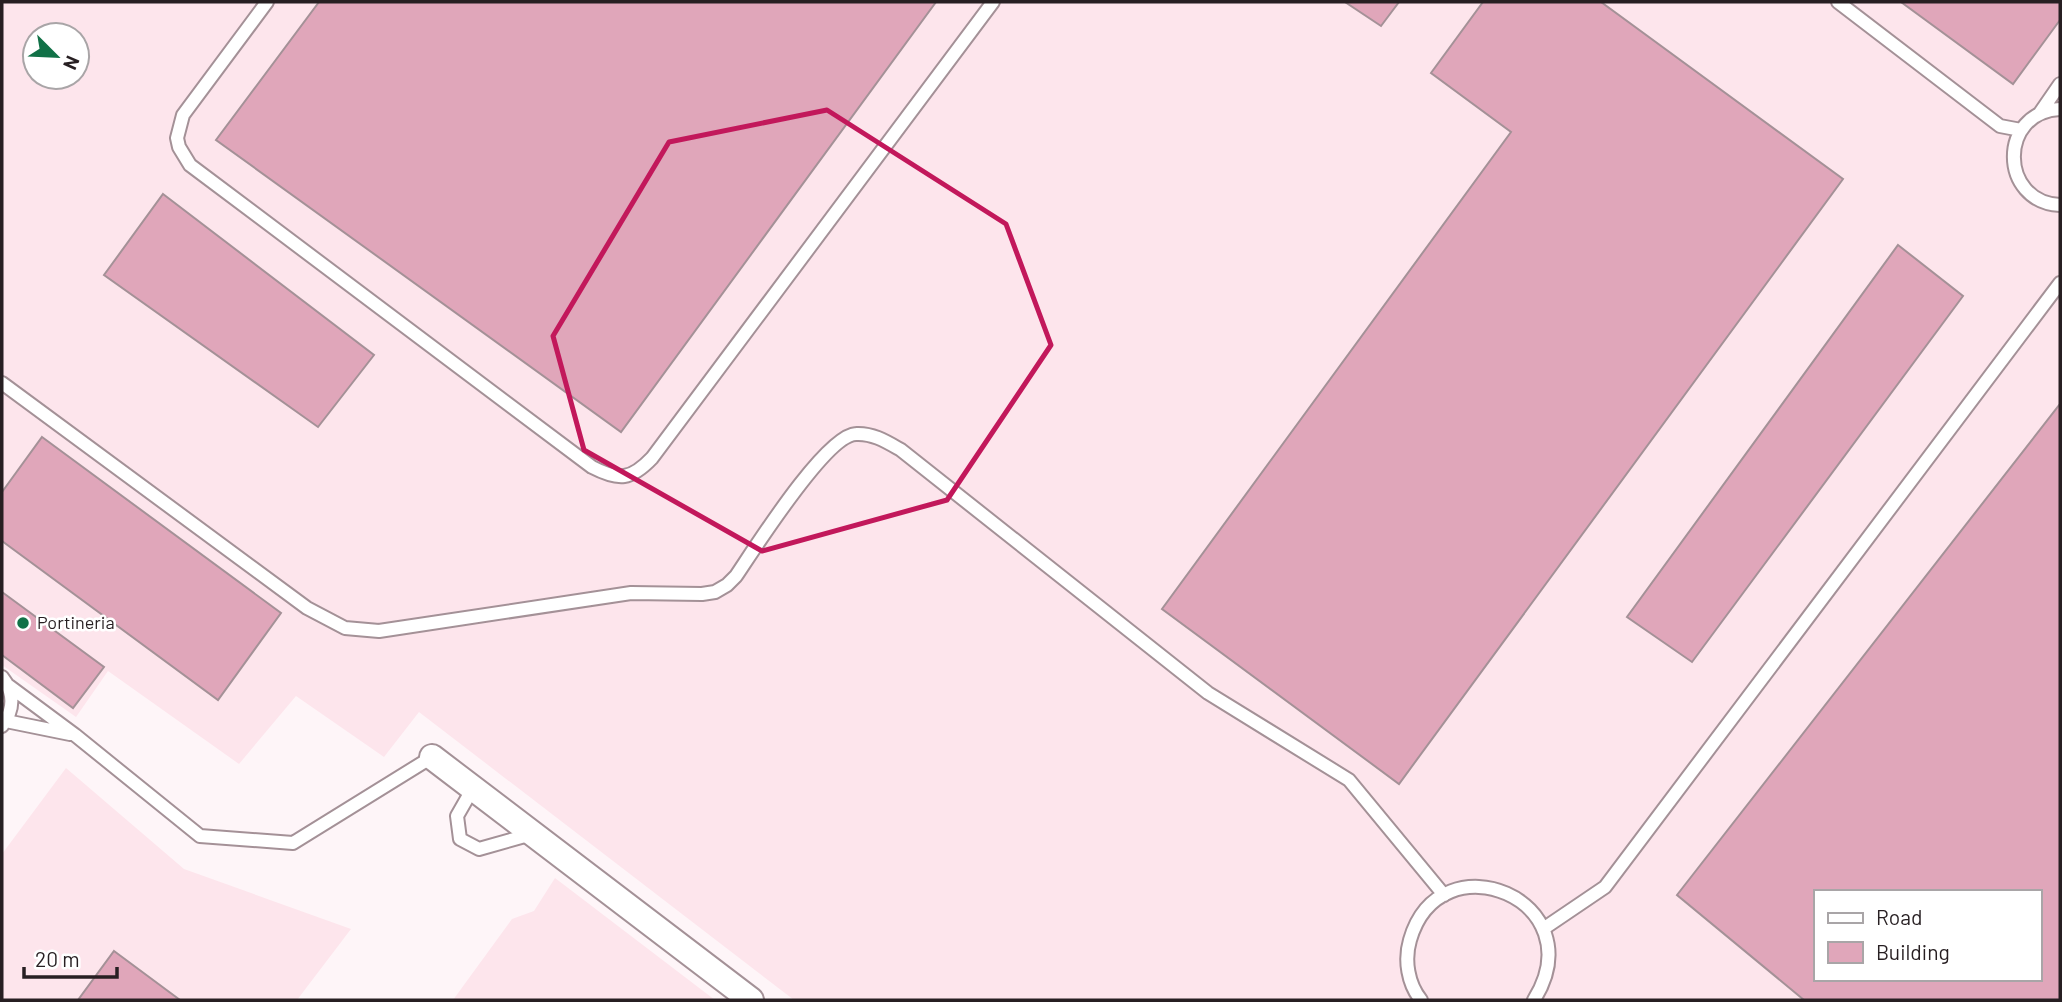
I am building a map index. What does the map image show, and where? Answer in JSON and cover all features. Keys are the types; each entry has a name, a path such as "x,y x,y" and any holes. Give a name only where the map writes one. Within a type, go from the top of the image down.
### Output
{"street":[{"path":"432,757 751,1000"}],"lane":[{"path":"267,2 183,115 177,138 190,165 592,467 616,477 627,476 640,470 652,458 993,2"},
{"path":"1838,2 2000,126 2021,130"},
{"path":"2060,84 2040,113 2021,130 2014,145 2013,162 2018,178 2027,191 2041,201 2060,205"},
{"path":"2040,113 2060,109"},
{"path":"1544,929 1605,887 2060,283"},
{"path":"2,383 307,608 345,628 379,631 631,593 715,592 736,576 814,466 834,444 853,433 876,436 901,450 1208,692 1349,780 1444,895"},
{"path":"5,682 12,706 4,723 75,735"},
{"path":"5,682 200,836 293,843 432,757"},
{"path":"473,788 457,816 460,839 479,849 533,834"},
{"path":"1421,1000 1408,972 1407,950 1413,928 1426,909 1444,895 1466,887 1490,887 1512,895 1531,909 1544,929 1549,948 1548,968 1543,987 1534,1000"}],"highlighted area":[{"path":"827,110 1006,224 1051,345 947,500 762,551 584,450 553,336 669,142"}],"shaded area":[{"path":"2,2 2060,2 2060,1000 794,1000 419,712 384,757 296,696 239,764 108,671 76,717 2,665"},
{"path":"66,768 184,869 351,929 297,1000 2,1000 2,854"},
{"path":"555,878 715,1000 453,1000 512,919 534,911"}],"building":[{"path":"319,2 936,2 621,432 216,140"},
{"path":"1345,2 1399,2 1381,26"},
{"path":"1483,2 1601,2 1843,179 1399,784 1162,609 1511,132 1431,73"},
{"path":"1901,2 2060,2 2060,20 2013,84"},
{"path":"163,194 374,355 318,427 104,275"},
{"path":"1898,245 1963,296 1692,662 1627,617"},
{"path":"2060,404 2060,1000 1804,1000 1677,895"},
{"path":"42,437 281,613 218,700 2,541 2,492"},
{"name":"Portineria","path":"2,592 104,667 73,708 2,655"},
{"path":"114,951 180,1000 78,1000"}],"place":[{"name":"Portineria","path":"23,623"}]}
